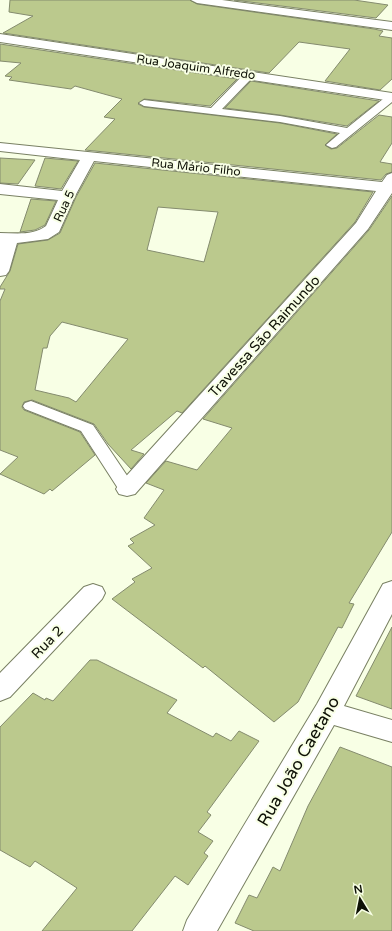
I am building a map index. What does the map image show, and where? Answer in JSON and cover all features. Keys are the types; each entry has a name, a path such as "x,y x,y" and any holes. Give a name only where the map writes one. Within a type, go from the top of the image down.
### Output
{"street":[{"path":"198,0 392,26"},
{"name":"Rua Joaquim Alfredo","path":"0,38 392,97"},
{"name":"Rua Mário Filho","path":"0,147 390,184"},
{"name":"Rua 5","path":"0,271 5,238 30,237 49,233 53,229 67,196 90,156"},
{"name":"Travessa São Raimundo","path":"127,489 362,226 390,184"},
{"path":"0,189 67,196"},
{"name":"Rua João Caetano","path":"199,931 327,712 392,590"},
{"name":"Rua 2","path":"0,690 93,593"},
{"path":"327,712 392,731"}],"lane":[{"path":"214,111 249,75"},
{"path":"332,145 392,97"},
{"path":"144,103 280,119 348,131"},
{"path":"31,406 87,428 127,489"}],"building":[{"path":"10,0 190,0 197,4 374,29 383,31 379,36 392,38 392,79 380,90 325,81 350,49 299,42 269,73 3,33 33,16 9,12"},
{"path":"234,0 354,0 388,5 376,18"},
{"path":"0,44 237,79 210,106 144,99 138,104 144,107 280,123 337,134 325,145 331,149 337,148 379,115 392,117 392,143 380,162 392,164 392,172 386,174 381,180 85,150 115,119 104,117 122,99 75,86 71,89 9,80 12,77 5,76 21,63 0,61"},
{"path":"251,81 379,101 347,126 225,108"},
{"path":"0,158 35,160 18,184 0,183"},
{"path":"45,158 78,161 61,189 35,186"},
{"path":"95,163 373,192 355,222 182,413 177,411 131,450 144,454 131,469 108,444 94,424 32,400 24,402 22,407 24,410 80,432 95,455 52,491 50,489 44,494 0,474 18,457 0,450 0,301 5,289 0,289 0,287 10,271 18,244 48,240 60,233 76,197","holes":["158,207 218,212 204,262 147,250","62,322 128,339 76,402 69,398 35,390 43,348 47,348 50,336"]},
{"path":"392,196 392,532 349,603 354,604 342,628 338,627 298,702 274,722 205,666 203,668 112,599 135,582 132,579 152,568 128,546 134,543 130,539 155,525 144,518 164,490 146,483 166,461 197,470 232,428 203,419 369,230"},
{"path":"31,199 56,201 45,225 35,230 20,232"},
{"path":"392,627 392,709 356,696"},
{"path":"90,660 97,660 177,700 167,713 213,737 216,733 231,741 239,731 259,741 207,812 211,815 198,832 213,841 204,853 208,856 188,885 175,876 132,931 42,931 77,888 35,861 30,867 0,850 0,727 33,693 45,700 46,698 53,701"},
{"path":"340,747 392,767 392,931 254,931 235,923 249,895 257,898 273,867 280,871 308,806"}]}
